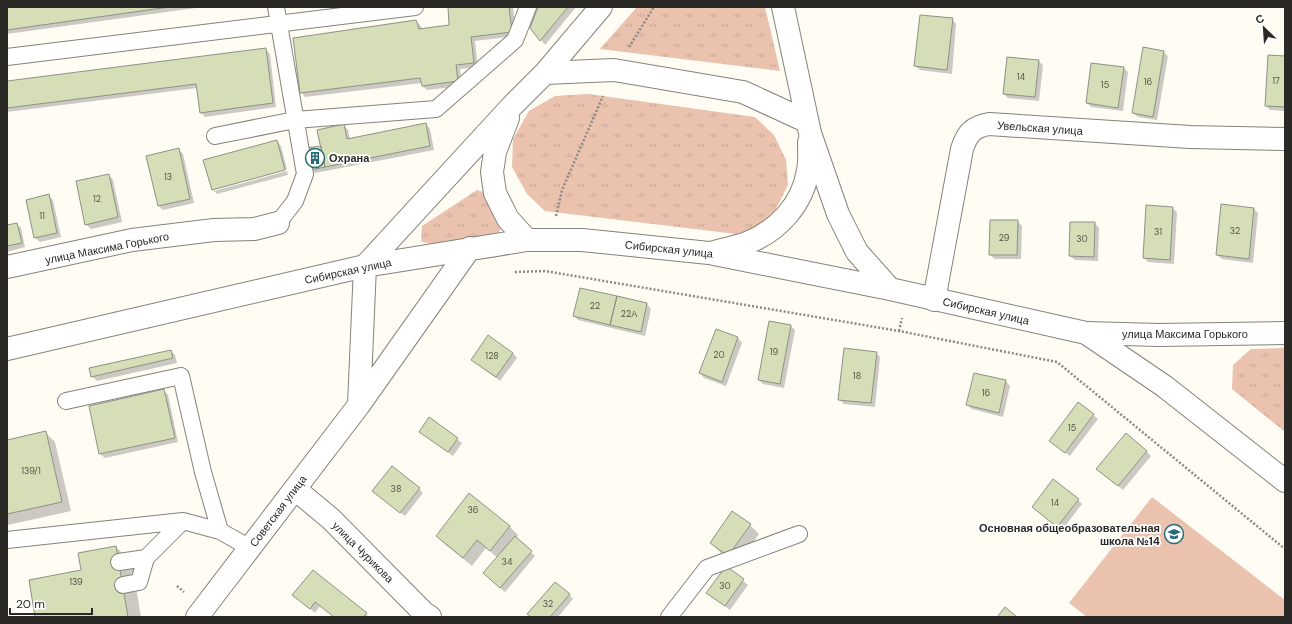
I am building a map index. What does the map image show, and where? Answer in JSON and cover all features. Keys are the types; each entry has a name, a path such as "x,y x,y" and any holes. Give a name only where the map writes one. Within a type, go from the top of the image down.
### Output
{"street":[{"path":"359,405 365,266 512,106 545,73 601,7"},
{"path":"783,7 808,127 838,214 857,252 899,291"},
{"path":"545,73 614,70 744,92 808,127"},
{"path":"512,106 495,152 492,172 495,193 508,219 527,240"},
{"name":"Увельская улица","path":"934,300 962,149 965,139 972,130 979,126 989,124 1190,137 1285,139"},
{"path":"709,253 747,243 770,231 788,215 800,198 808,170 808,127"},
{"name":"улица Максима Горького","path":"7,267 132,240 214,230 254,229 278,223"},
{"name":"Сибирская улица","path":"7,349 365,266 527,240 582,240 709,253 899,291 1086,334 1164,386 1285,480"},
{"name":"Советская улица","path":"197,617 359,405 470,248"},
{"name":"улица Максима Горького","path":"1086,334 1159,335 1285,333"},
{"name":"улица Чурикова","path":"295,489 331,519 424,613 430,617"}],"lane":[{"path":"276,7 280,23 305,174 295,201 278,223"},
{"path":"7,57 415,7"},
{"path":"214,136 295,120 436,110 515,40 528,7"},
{"path":"66,401 181,376 203,472 220,532"},
{"path":"123,585 139,582 146,558 183,521"},
{"path":"7,540 183,521 220,532 250,548"},
{"path":"669,617 707,568 799,534"},
{"path":"119,562 146,558"}],"path":[{"path":"545,271 549,240 562,190 614,70 654,7"},
{"path":"515,272 545,271 899,331 1057,362 1285,549"},
{"path":"899,291 899,331"}],"green space":[{"path":"637,7 765,7 780,71 600,49"},
{"path":"588,94 755,117 774,135 786,160 788,185 775,211 759,226 736,234 545,211 527,194 512,167 513,139 529,111 555,96"},
{"path":"477,190 489,194 502,228 496,235 433,245 421,241 422,226"},
{"path":"1285,348 1285,432 1232,389 1233,365 1251,349"},
{"name":"Основная общеобразовательная школа №14","path":"1152,497 1285,600 1285,617 1087,617 1069,603"}],"building":[{"path":"7,7 169,7 7,30"},
{"path":"448,7 509,7 512,32 471,37 474,63 456,65 458,81 422,86 420,78 300,93 293,38 416,20 419,29 449,25"},
{"path":"538,7 568,7 540,41 530,28"},
{"path":"920,15 953,18 947,70 914,66"},
{"path":"1143,47 1164,51 1153,117 1132,113"},
{"path":"266,48 273,103 200,113 196,84 7,108 7,81"},
{"path":"1268,55 1285,56 1285,107 1265,106"},
{"path":"1007,57 1039,60 1035,97 1003,94"},
{"path":"1091,63 1124,67 1118,108 1086,103"},
{"path":"426,123 430,146 325,167 317,130 344,124 347,139"},
{"path":"277,140 285,170 212,190 203,160"},
{"name":"Охрана","path":"321,146 325,167 310,170 306,148"},
{"path":"179,148 190,199 158,206 146,156"},
{"path":"109,174 118,217 85,225 76,181"},
{"path":"49,194 57,233 34,238 26,200"},
{"path":"1221,204 1254,208 1249,259 1216,255"},
{"path":"1146,205 1173,207 1170,260 1143,258"},
{"path":"990,220 1018,220 1017,255 989,255"},
{"path":"1070,222 1095,222 1094,257 1069,256"},
{"path":"17,223 22,243 7,246 7,225"},
{"path":"580,288 617,296 610,325 573,316"},
{"path":"617,296 647,303 641,332 610,325"},
{"path":"769,321 791,325 780,384 758,380"},
{"path":"716,329 738,337 722,382 699,373"},
{"path":"488,335 513,353 496,377 471,360"},
{"path":"844,348 877,352 871,403 838,400"},
{"path":"171,350 173,358 91,377 89,368"},
{"path":"974,373 1006,380 999,413 966,405"},
{"path":"164,389 175,438 99,454 89,406"},
{"path":"1078,402 1094,414 1065,453 1049,441"},
{"path":"429,417 458,438 448,452 419,432"},
{"path":"46,431 62,502 7,514 7,440"},
{"path":"1126,433 1147,451 1118,486 1096,469"},
{"path":"392,466 420,488 400,513 372,491"},
{"path":"1053,479 1079,499 1057,527 1032,507"},
{"path":"469,493 510,526 490,551 477,540 463,558 436,536"},
{"path":"732,511 751,524 728,556 710,543"},
{"path":"515,536 532,551 500,588 483,573"},
{"path":"116,546 128,617 35,617 29,580 81,570 78,553"},
{"path":"726,566 744,579 725,606 706,593"},
{"path":"313,570 367,613 363,617 334,617 315,602 310,609 292,595"},
{"path":"555,582 570,594 550,617 531,617 527,614"},
{"path":"1005,607 1017,617 997,617"}],"place":[{"name":"Охрана","path":"315,158"},
{"name":"Основная общеобразовательная школа №14","path":"1174,534"}]}
